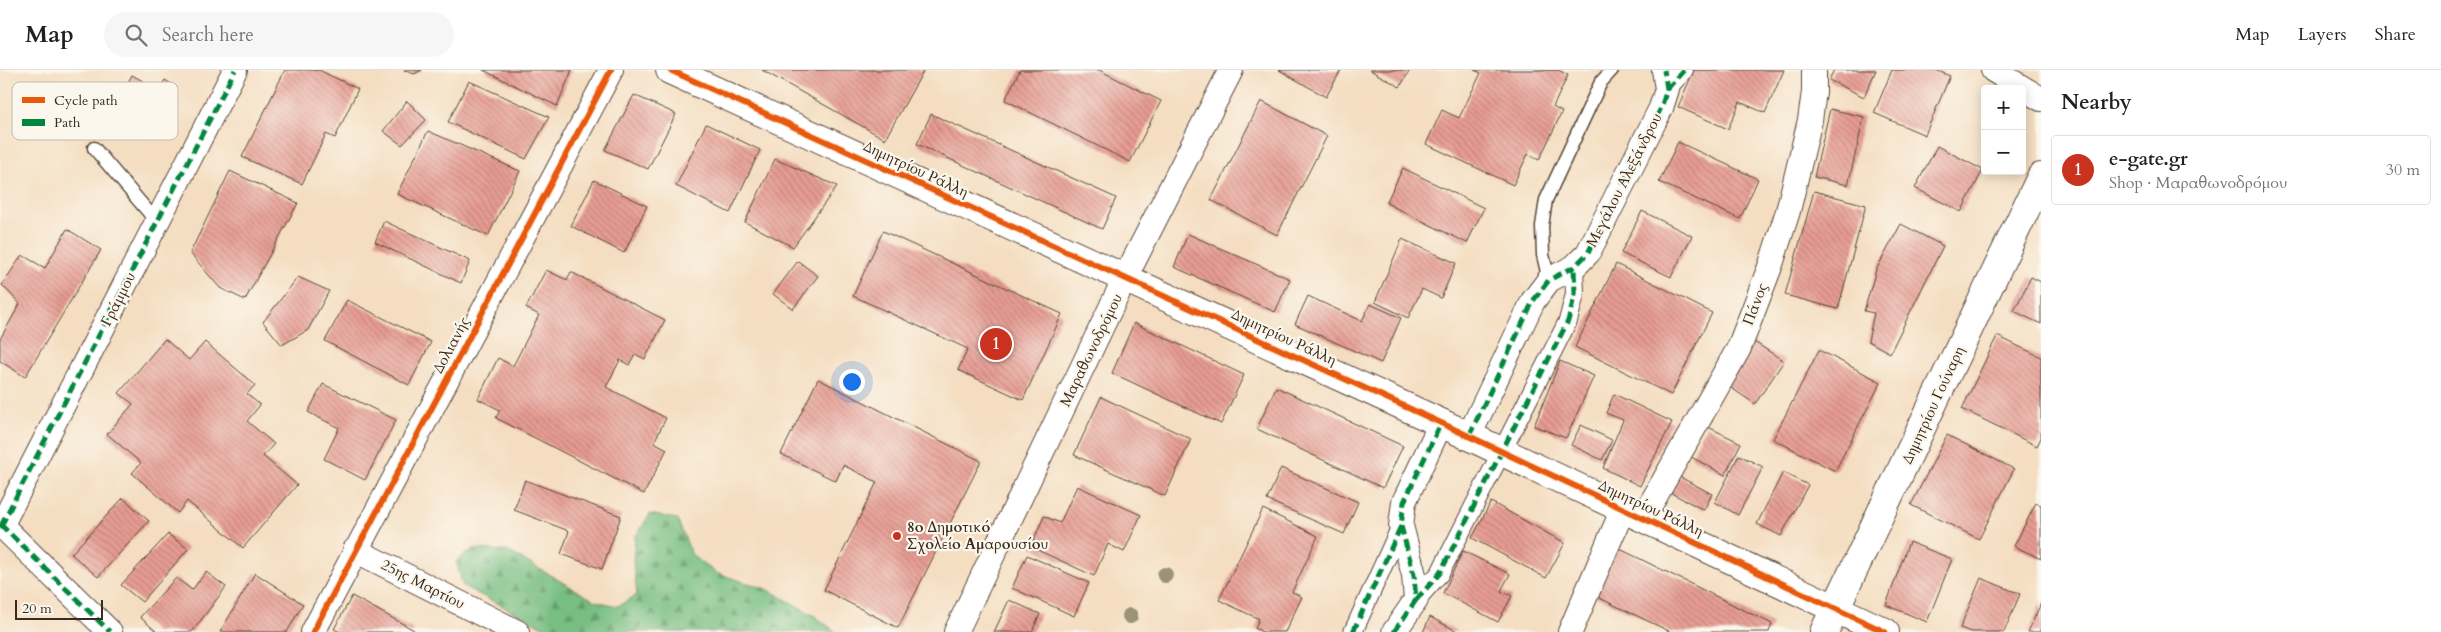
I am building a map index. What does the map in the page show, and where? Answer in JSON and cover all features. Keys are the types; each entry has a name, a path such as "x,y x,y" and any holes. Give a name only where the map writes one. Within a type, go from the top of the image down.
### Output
{"street":[{"name":"Γράμμου","path":"0,526 235,70"},
{"name":"Δολιανής","path":"313,632 611,70"},
{"name":"Δημητρίου Ράλλη","path":"670,70 1441,423 1633,513 1830,620 1885,632"},
{"name":"Μαραθωνοδρόμου","path":"956,632 1125,278 1231,70"},
{"name":"Μεγάλου Αλεξάνδρου","path":"1469,436 1533,301 1549,280 1574,267 1588,253 1661,108 1666,80 1684,70"},
{"name":"Πάνος","path":"1570,632 1633,513 1738,348 1771,264 1788,211 1810,120 1814,92 1814,70"},
{"path":"1993,70 2041,99"},
{"name":"Δημητρίου Γούναρη","path":"1830,620 2041,177"},
{"path":"1394,632 1416,600 1440,573 1504,452 1568,321 1576,294 1574,267"},
{"path":"1353,632 1401,526 1404,502 1441,423"},
{"path":"0,526 110,632"},
{"path":"1401,526 1414,575 1416,600"},
{"name":"25ης Μαρτίου","path":"355,550 517,632"}],"lane":[{"path":"1549,280 1543,255 1542,226 1546,200 1601,82 1612,70"},
{"path":"94,148 157,222"}],"green space":[{"path":"650,514 677,519 692,555 716,573 767,589 815,616 836,632 553,632 463,586 456,561 473,549 508,551 595,601 618,606 637,595 633,562 635,537"}],"building":[{"path":"285,70 319,70 358,89 335,138 326,134 302,184 242,157"},
{"path":"404,70 422,70 414,74"},
{"path":"483,70 572,70 557,106"},
{"path":"762,70 924,70 885,139"},
{"path":"1020,70 1099,70 1161,101 1130,162 1005,100"},
{"path":"1279,70 1341,70 1326,97"},
{"path":"1370,70 1410,70 1400,87"},
{"path":"1474,70 1558,70 1568,75 1553,107 1562,112 1539,160 1528,154 1513,185 1426,144 1442,110 1459,118 1481,73"},
{"path":"1694,70 1784,70 1765,113 1740,102 1728,129 1678,107"},
{"path":"1834,70 1876,70 1864,97 1829,80"},
{"path":"1892,70 1936,70 1950,76 1925,135 1874,113"},
{"path":"132,75 145,82 128,82"},
{"path":"469,81 549,117 526,159 448,122"},
{"path":"634,95 676,114 648,169 605,150"},
{"path":"407,101 426,120 402,145 383,131"},
{"path":"1261,101 1327,136 1277,235 1211,200"},
{"path":"1830,109 1864,117 1848,185 1814,177"},
{"path":"931,114 1116,198 1102,229 917,144"},
{"path":"706,124 760,150 730,213 676,186"},
{"path":"428,131 520,171 488,236 397,194"},
{"path":"1678,142 1758,179 1740,219 1659,182"},
{"path":"1937,146 1981,169 1981,174 1961,212 1915,188"},
{"path":"775,159 837,186 793,247 745,222"},
{"path":"1403,168 1484,208 1467,243 1386,203"},
{"path":"230,171 298,203 245,300 220,288 190,253"},
{"path":"594,180 647,206 624,253 571,226"},
{"path":"1814,191 1866,205 1838,309 1785,295"},
{"path":"1642,211 1692,236 1671,277 1621,253"},
{"path":"384,221 470,261 461,283 375,242"},
{"path":"1901,224 1943,246 1890,353 1868,341 1874,313 1864,311 1876,270"},
{"path":"67,229 101,250 25,377 0,361 0,339 20,304 2,285 22,255 45,268"},
{"path":"883,231 1062,314 1023,400 958,370 968,349 853,296"},
{"path":"1188,234 1290,279 1275,312 1174,267"},
{"path":"1402,239 1456,263 1441,298 1422,289 1408,318 1375,302"},
{"path":"798,261 818,276 793,309 773,294"},
{"path":"1616,264 1712,313 1671,395 1575,347"},
{"path":"546,270 567,280 571,272 665,320 645,359 635,354 629,365 620,360 606,387 666,418 654,442 667,449 644,494 496,418 500,410 478,399 498,358 513,366 539,315 526,308"},
{"path":"298,277 329,291 308,330 282,345 263,322"},
{"path":"2031,277 2041,282 2041,324 2014,311"},
{"path":"1308,296 1362,321 1370,304 1401,318 1381,363 1295,324"},
{"path":"347,300 431,342 409,385 325,341"},
{"path":"1134,323 1244,375 1221,424 1112,373"},
{"path":"1997,336 2041,357 2041,438 2037,446 1962,409"},
{"path":"165,339 189,360 205,342 255,385 247,394 260,405 247,421 274,444 263,456 297,485 243,548 187,501 178,513 132,473 141,463 107,434 133,404 119,393"},
{"path":"1751,340 1784,361 1755,404 1724,383"},
{"path":"1819,350 1881,382 1835,471 1773,439"},
{"path":"1560,361 1594,376 1566,438 1534,426"},
{"name":"8ο Δημοτικό Σχολείο Αμαρουσίου","path":"818,379 981,461 898,628 824,590 877,482 843,465 836,481 781,454"},
{"path":"323,384 396,420 365,480 324,459 339,428 308,412"},
{"path":"1276,387 1403,446 1383,488 1257,429"},
{"path":"1614,394 1672,422 1640,486 1603,468 1623,420 1606,413"},
{"path":"1101,397 1191,439 1165,496 1074,455"},
{"path":"1581,425 1612,440 1602,460 1571,445"},
{"path":"1706,426 1741,443 1725,475 1691,457"},
{"path":"1947,435 2014,469 1979,539 1911,505"},
{"path":"1739,455 1763,467 1738,515 1715,502"},
{"path":"1281,468 1358,502 1344,534 1267,500"},
{"path":"1783,472 1808,485 1781,536 1757,524"},
{"path":"1680,477 1712,494 1704,510 1671,493"},
{"path":"525,480 621,516 602,569 561,554 569,531 514,510"},
{"path":"1077,486 1141,515 1124,552 1108,544 1094,576 1031,547 1044,516 1060,523"},
{"path":"123,498 149,521 98,577 71,554"},
{"path":"1491,502 1565,543 1546,578 1472,538"},
{"path":"2036,503 2041,505 2041,559 2014,546"},
{"path":"1263,509 1318,536 1292,592 1302,597 1285,632 1262,632 1255,628 1259,619 1219,600"},
{"path":"168,534 188,549 142,602 121,585"},
{"path":"1909,542 1952,559 1927,622 1886,605"},
{"path":"1618,548 1772,624 1769,632 1671,632 1595,596"},
{"path":"1463,551 1510,574 1501,591 1512,596 1498,622 1443,593"},
{"path":"1027,555 1089,583 1074,616 1012,588"},
{"path":"206,572 226,587 192,632 157,632 140,617 176,578 192,590"},
{"path":"255,573 303,604 287,632 220,632"},
{"path":"1981,578 2020,594 2004,632 1971,632 1960,628"},
{"path":"352,596 414,630 412,632 340,632 334,629"},
{"path":"1009,600 1040,614 1032,632 994,632"},
{"path":"2041,603 2041,632 2028,632"},
{"path":"1430,617 1459,632 1423,632"}],"marked path":[{"path":"1,526 235,70"},
{"path":"1469,436 1533,301 1549,280 1574,267 1588,253 1661,108 1667,89 1664,70"},
{"path":"1667,89 1684,70"},
{"path":"1416,600 1440,573 1568,321 1575,294 1574,267"},
{"path":"1394,632 1416,600 1414,575 1401,526 1404,502 1441,423"},
{"path":"0,524 110,632"},
{"path":"1353,632 1401,526"}],"cycle path":[{"path":"313,632 611,70"},
{"path":"670,70 1441,423 1885,632"}],"place":[{"name":"e-gate.gr","path":"996,344"},
{"name":"8ο Δημοτικό Σχολείο Αμαρουσίου","path":"897,536"}]}
